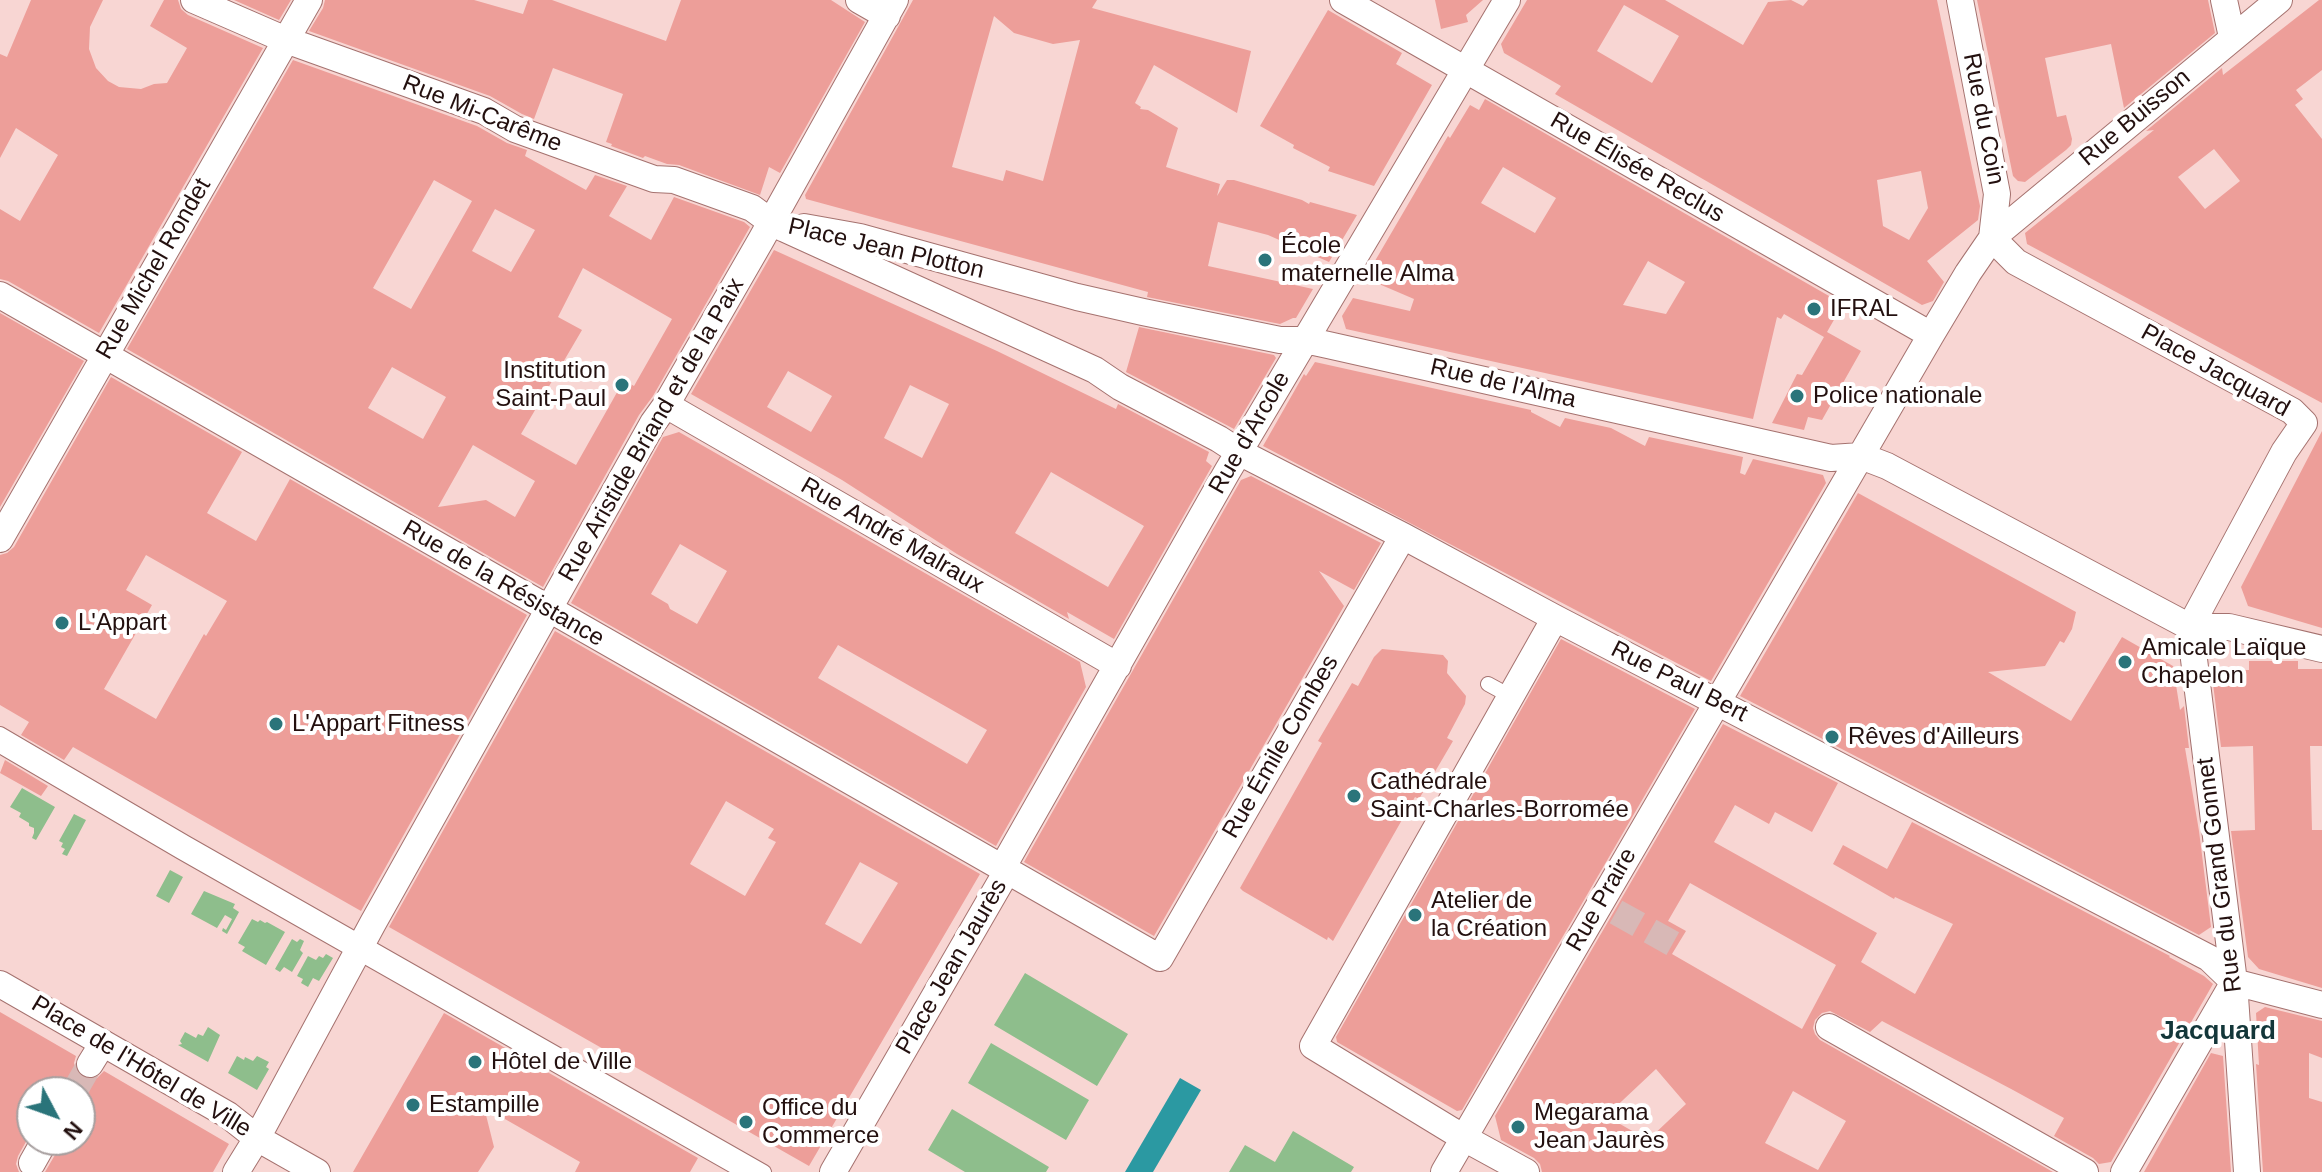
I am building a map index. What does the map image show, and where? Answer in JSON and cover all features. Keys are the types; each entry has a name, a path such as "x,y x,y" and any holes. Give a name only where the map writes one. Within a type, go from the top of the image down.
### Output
{"street":[{"name":"Rue Mi-Carême","path":"194,0 286,40 484,111 515,129 654,179 674,180 752,208 771,222"},
{"name":"Rue Michel Rondet","path":"0,539 309,0"},
{"path":"859,0 891,8"},
{"name":"Rue Élisée Reclus","path":"1343,0 1931,335"},
{"name":"Rue d'Arcole","path":"1007,871 1005,863 1239,452 1507,0"},
{"name":"Rue du Coin","path":"1960,0 1997,194 1992,238"},
{"path":"2224,0 2232,37"},
{"name":"Rue Buisson","path":"1992,238 2279,0"},
{"name":"Rue Aristide Briand et de la Paix","path":"359,948 653,423 891,8"},
{"name":"Place Jean Plotton","path":"771,222 860,237 1077,297 1143,312"},
{"name":"Place Jean Plotton","path":"771,222 1095,370 1120,387"},
{"path":"1992,238 1968,273 1861,456 1887,466 2190,627 2229,627 2322,649"},
{"name":"Place Jacquard","path":"1992,238 2016,262 2313,421 2284,452 2190,627"},
{"name":"Rue de la Résistance","path":"0,295 1007,871"},
{"name":"Rue de l'Alma","path":"1143,312 1280,340 1305,340 1831,458 1861,456"},
{"name":"Rue Paul Bert","path":"1120,387 1555,618 2209,958 2234,982"},
{"name":"Rue André Malraux","path":"666,405 1118,666"},
{"name":"Rue Praire","path":"1464,1138 1861,456"},
{"name":"Rue Émile Combes","path":"1160,958 1403,536"},
{"path":"1526,1172 1313,1046 1444,814 1499,690 1555,618"},
{"name":"Rue du Grand Gonnet","path":"2190,627 2234,982 2247,1172"},
{"name":"Place Jean Jaurès","path":"833,1172 1007,871 1160,958"},
{"name":"Place de l'Hôtel de Ville","path":"0,984 97,1054 228,1115 257,1138 359,948"},
{"path":"2124,1172 2234,982 2322,1005"},
{"path":"1829,1027 2085,1172"},
{"path":"236,1172 257,1138 317,1172"},
{"path":"1444,1172 1464,1138"}],"lane":[{"path":"0,734 744,1172"},
{"path":"0,746 764,1172"}],"green space":[{"path":"22,788 55,807 36,840 32,838 34,828 19,817 21,813 10,807"},
{"path":"74,814 86,820 67,856 62,854 65,849 59,841"},
{"path":"170,870 183,877 169,903 156,896"},
{"path":"204,891 235,904 233,908 239,912 227,934 222,931 223,928 226,930 232,919 225,915 217,928 191,914"},
{"path":"252,919 267,922 285,932 266,965 242,951 245,947 238,943"},
{"path":"292,939 304,941 300,950 303,953 292,972 284,967 280,972 275,969"},
{"path":"326,954 333,958 319,981 313,978 308,987 301,983 303,979 297,976 308,956 316,960"},
{"path":"1025,973 1128,1034 1097,1086 994,1025"},
{"path":"208,1027 220,1035 208,1062 178,1045 182,1044 180,1041 185,1032 196,1038 198,1034 203,1036"},
{"path":"991,1043 1089,1100 1066,1140 968,1083"},
{"path":"237,1056 253,1061 257,1056 269,1062 266,1067 269,1069 257,1090 228,1073"},
{"path":"952,1109 1049,1167 1046,1172 965,1172 928,1150"},
{"path":"1293,1131 1354,1167 1351,1172 1229,1172 1245,1145 1275,1162"}],"water":[{"path":"1180,1078 1201,1090 1153,1172 1125,1172"}],"building":[{"path":"31,0 103,0 90,27 89,49 96,68 119,87 141,89 167,83 187,48 150,26 164,0 178,0 181,9 188,15 263,48 99,333 0,279 0,209 20,221 58,155 16,128 0,158 0,54 7,57"},
{"path":"234,0 291,0 279,20"},
{"path":"325,0 474,0 523,14 528,0 552,0 666,41 681,0 831,0 865,22 780,173 769,167 760,195 679,165 643,158 611,146 606,142 623,94 553,68 534,119 490,96 309,31"},
{"path":"913,0 1097,0 1092,8 1251,51 1237,113 1154,65 1135,103 1140,109 1148,110 1178,128 1166,167 1220,184 1217,196 1227,180 1234,180 1309,204 1357,215 1329,262 1268,235 1218,222 1208,266 1313,289 1296,318 1280,324 1147,297 1148,292 806,199 805,195","holes":["994,16 1014,33 1053,44 1080,40 1043,181 1006,170 1003,181 952,167"]},
{"path":"1435,0 1483,0 1466,15 1468,22 1441,29"},
{"path":"1527,0 1665,0 1743,45 1768,2 1791,0 1803,6 1808,0 1937,0 1980,206 1978,220 1927,261 1944,282 1933,301 1922,305 1555,94 1561,86 1504,53 1501,44","holes":["1624,5 1679,36 1652,83 1597,51","1921,171 1928,208 1909,240 1883,226 1877,180"]},
{"path":"1977,0 2208,0 2215,33 2124,108 2111,44 2045,58 2057,117 2066,115 2072,139 2066,150 2025,182 2013,176"},
{"path":"2322,0 2322,70 2296,90 2303,99 2295,105 2322,139 2322,403 2027,244 2025,233 2154,130 2146,131 2222,68 2223,75","holes":["2214,149 2240,181 2205,209 2178,177"]},
{"path":"1328,10 1402,53 1396,64 1432,85 1374,186 1328,171 1330,167 1260,126"},
{"path":"293,60 477,126 527,150 525,156 586,190 595,175 627,186 609,216 651,240 674,197 744,222 750,227 639,415 543,587 127,349","holes":["434,180 472,201 411,309 373,288","495,209 535,230 511,272 472,251","583,268 672,319 634,386 624,380 576,465 521,434 582,330 558,317","392,367 446,397 423,439 368,408","473,445 535,481 515,517 486,500 438,507"]},
{"path":"1485,99 1843,304 1827,332 1861,351 1822,420 1808,417 1804,430 1772,423 1797,374 1802,375 1824,337 1784,314 1781,319 1777,317 1753,419 1346,329 1342,316 1353,298 1410,311 1414,299 1365,278 1448,136 1450,138 1470,105 1479,110","holes":["1503,167 1556,198 1535,233 1481,203","1648,261 1685,282 1666,314 1623,305"]},
{"path":"774,250 997,351 1116,409 1118,404 1209,452 1206,461 1212,466 1114,639 1067,612 1069,619 957,554 842,480 691,394","holes":["788,371 832,396 811,432 767,407","910,385 949,404 922,458 884,438","1051,472 1144,526 1108,587 1015,533"]},
{"path":"0,313 84,361 0,507"},
{"path":"1139,327 1274,355 1276,358 1234,429 1126,372"},
{"path":"1315,362 1531,410 1560,427 1565,418 1611,428 1645,446 1649,437 1743,457 1740,473 1745,475 1753,459 1823,475 1826,483 1711,681 1263,446 1304,374 1306,376"},
{"path":"111,377 242,452 207,513 256,541 290,479 527,615 361,911 73,747 64,760 21,735 29,722 0,705 0,555 14,547","holes":["146,555 227,601 206,636 204,634 156,719 104,689 152,605 126,590"]},
{"path":"2322,431 2322,628 2248,606 2241,587"},
{"path":"679,432 1080,662 1086,687 996,846 571,603 663,437","holes":["680,544 727,571 697,624 651,594","838,645 987,730 967,764 818,678"]},
{"path":"1251,476 1381,543 1354,590 1319,571 1344,606 1154,936 1024,862 1241,480"},
{"path":"1858,493 2076,612 2072,629 2064,643 2060,641 2045,666 1988,672 2071,721 2122,637 2173,666 2180,710 2184,706 2189,748 2185,748 2211,927 2199,935 1740,696"},
{"path":"555,631 980,874 809,1166 389,927","holes":["726,801 774,829 768,838 776,842 745,896 690,864","860,862 898,883 861,944 825,924"]},
{"path":"1561,639 1695,709 1462,1110 1457,1111 1337,1042 1336,1037"},
{"name":"Cathédrale Saint-Charles-Borromée","path":"1382,649 1443,655 1448,661 1447,673 1466,696 1465,704 1447,738 1453,741 1419,799 1415,797 1333,941 1328,937 1327,940 1240,888 1322,743 1318,741 1352,683 1358,686"},
{"path":"2249,661 2298,661 2298,669 2322,669 2322,746 2310,746 2312,830 2322,830 2322,988 2259,969 2248,957 2231,831 2255,830 2253,746 2221,747 2212,676 2218,670 2249,670"},
{"path":"1723,724 1838,783 1812,832 1775,812 1769,824 1735,805 1714,842 1877,933 1861,962 1915,994 1953,924 1894,899 1833,864 1843,845 1887,869 1912,822 2170,956 2213,984 2111,1162 2099,1164 2054,1136 2064,1118 2013,1090 1882,1021 1870,1032 1830,1011 1822,1013 1815,1020 1813,1028 1820,1040 2053,1172 1542,1172 1534,1158 1501,1140 1495,1116","holes":["1690,883 1836,965 1802,1029 1672,954 1686,931 1668,921","1656,1069 1686,1104 1648,1140 1606,1116","1793,1091 1846,1121 1818,1170 1765,1143"]},
{"path":"5,760 48,786 41,796 0,773"},
{"path":"2265,1007 2322,1021 2322,1058 2309,1053 2309,1098 2322,1102 2322,1172 2263,1172 2256,1013"},
{"path":"0,1012 76,1056 74,1063 80,1076 16,1076 16,1164 19,1172 0,1172"},
{"name":"Hôtel de Ville","path":"444,1013 698,1158 690,1172 575,1172 580,1162 484,1107 494,1147 478,1172 353,1172"},
{"path":"2211,1053 2223,1056 2231,1172 2144,1172"},
{"path":"104,1071 229,1144 213,1172 45,1172 54,1156 96,1156 96,1078"}],"tunnel":[{"path":"1616,912 1677,946"},
{"path":"83,1076 90,1064"}],"place":[{"name":"École maternelle Alma","path":"1265,260"},
{"name":"IFRAL","path":"1814,309"},
{"name":"Institution Saint-Paul","path":"622,385"},
{"name":"Police nationale","path":"1797,396"},
{"name":"L'Appart","path":"62,623"},
{"name":"Amicale Laïque Chapelon","path":"2125,662"},
{"name":"L'Appart Fitness","path":"276,724"},
{"name":"Rêves d'Ailleurs","path":"1832,737"},
{"name":"Cathédrale Saint-Charles-Borromée","path":"1354,796"},
{"name":"Atelier de la Création","path":"1415,915"},
{"name":"Hôtel de Ville","path":"475,1062"},
{"name":"Estampille","path":"413,1105"},
{"name":"Office du Commerce","path":"746,1122"},
{"name":"Megarama Jean Jaurès","path":"1518,1127"}],"district":[{"name":"Jacquard","path":"2218,1032"}]}
